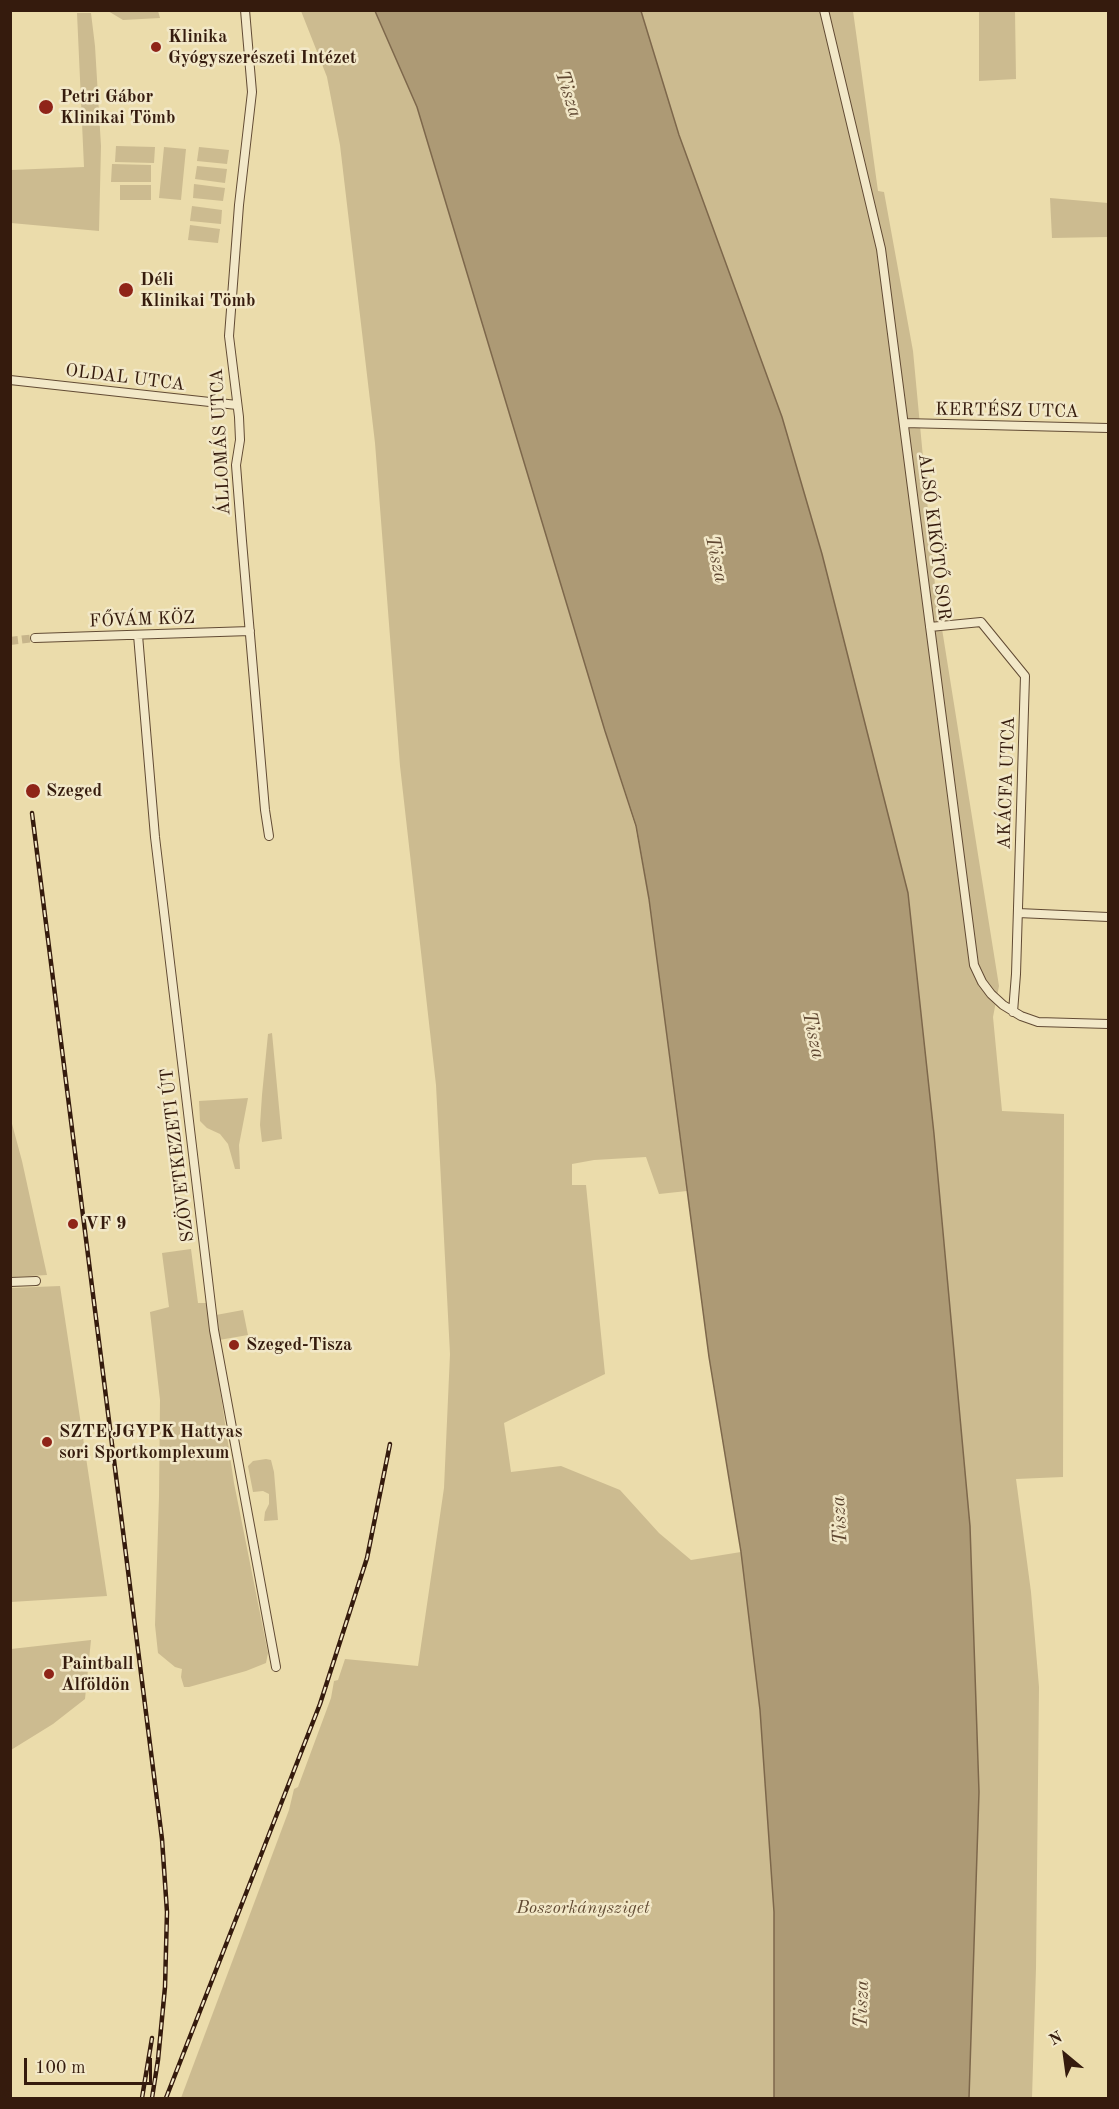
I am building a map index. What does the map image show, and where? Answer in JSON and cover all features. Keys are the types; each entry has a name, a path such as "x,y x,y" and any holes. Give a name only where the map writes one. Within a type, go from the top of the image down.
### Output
{"street":[{"name":"ÁLLOMÁS UTCA","path":"245,10 252,92 239,205 229,336 240,440 236,465 269,836"},
{"name":"ALSÓ KIKÖTŐ SOR","path":"824,10 881,249 974,965 991,994 1013,1012 1038,1022 1108,1023"},
{"name":"OLDAL UTCA","path":"10,380 237,405"},
{"name":"KERTÉSZ UTCA","path":"904,423 1108,428"},
{"name":"AKÁCFA UTCA","path":"930,627 981,622 1025,675 1013,1012"},
{"name":"FŐVÁM KÖZ","path":"35,638 250,632"},
{"name":"SZÖVETKEZETI ÚT","path":"138,635 155,837 214,1330 276,1667"},
{"path":"1018,913 1108,916"},
{"path":"10,1281 36,1281"}],"green space":[{"path":"108,11 158,11 160,18 123,20"},
{"name":"Boszorkánysziget","path":"301,11 375,11 417,107 635,826 649,899 687,1191 659,1194 646,1157 594,1160 572,1164 572,1185 586,1185 605,1374 504,1423 511,1472 561,1466 620,1490 659,1533 691,1560 741,1552 760,1710 774,1912 774,2098 181,2098 289,1810 294,1789 298,1787 331,1698 334,1681 338,1680 345,1659 418,1666 444,1488 450,1354 436,1085 400,766 375,443 340,145 327,77"},
{"path":"641,11 853,11 878,191 884,192 913,351 935,585 999,986 993,1017 1002,1111 1064,1114 1063,1477 1016,1479 1031,1592 1039,1687 1032,2098 969,2098 979,1792 970,1526 934,1134 849,666 822,554 782,417 679,135"},
{"path":"979,11 1015,11 1016,79 979,81"},
{"path":"77,13 91,13 95,46 101,146 99,231 11,223 11,170 84,167"},
{"path":"116,146 155,147 154,163 115,162"},
{"path":"164,147 186,149 181,200 159,198"},
{"path":"199,147 229,150 227,164 197,161"},
{"path":"112,164 151,165 151,182 111,182"},
{"path":"197,166 227,169 225,183 195,179"},
{"path":"194,184 225,188 223,201 193,198"},
{"path":"120,185 151,185 151,200 120,200"},
{"path":"1050,198 1108,203 1108,237 1052,238"},
{"path":"192,206 222,210 221,224 190,221"},
{"path":"190,225 220,229 218,243 188,240"},
{"path":"272,1033 282,1139 262,1142 260,1125 262,1095 268,1034"},
{"path":"248,1098 239,1145 240,1169 235,1169 228,1144 220,1134 207,1128 200,1121 199,1101"},
{"path":"11,1120 22,1161 47,1275 11,1277"},
{"path":"191,1249 198,1303 207,1303 234,1483 268,1653 266,1663 246,1671 184,1687 181,1677 182,1669 175,1667 158,1653 155,1625 160,1400 150,1312 169,1307 162,1253"},
{"name":"SZTE JGYPK Hattyas sori Sportkomplexum","path":"60,1286 107,1596 11,1602 11,1288"},
{"path":"243,1310 248,1335 219,1340 216,1315"},
{"path":"271,1460 274,1472 278,1520 264,1521 269,1504 269,1494 263,1491 253,1492 248,1466 253,1461"},
{"name":"Paintball Alföldön","path":"91,1640 85,1699 53,1724 11,1750 11,1649"}],"water":[{"name":"Tisza","path":"375,11 641,11 679,135 782,417 822,554 908,893 934,1134 970,1526 979,1792 969,2098 774,2098 774,1912 760,1710 741,1552 709,1357 649,899 636,826 605,731 417,107"}],"tunnel":[{"path":"10,641 35,638"}],"railway":[{"path":"32,813 162,1839 167,1912 165,1987 152,2098"},
{"path":"166,2098 320,1704 367,1558 390,1444"},
{"path":"142,2098 152,2038"}],"place":[{"name":"Klinika Gyógyszerészeti Intézet","path":"156,47"},
{"name":"Petri Gábor Klinikai Tömb","path":"46,107"},
{"name":"Déli Klinikai Tömb","path":"126,290"},
{"name":"Szeged","path":"33,791"},
{"name":"VF 9","path":"73,1224"},
{"name":"Szeged-Tisza","path":"234,1345"},
{"name":"SZTE JGYPK Hattyas sori Sportkomplexum","path":"47,1442"},
{"name":"Paintball Alföldön","path":"49,1674"}]}
